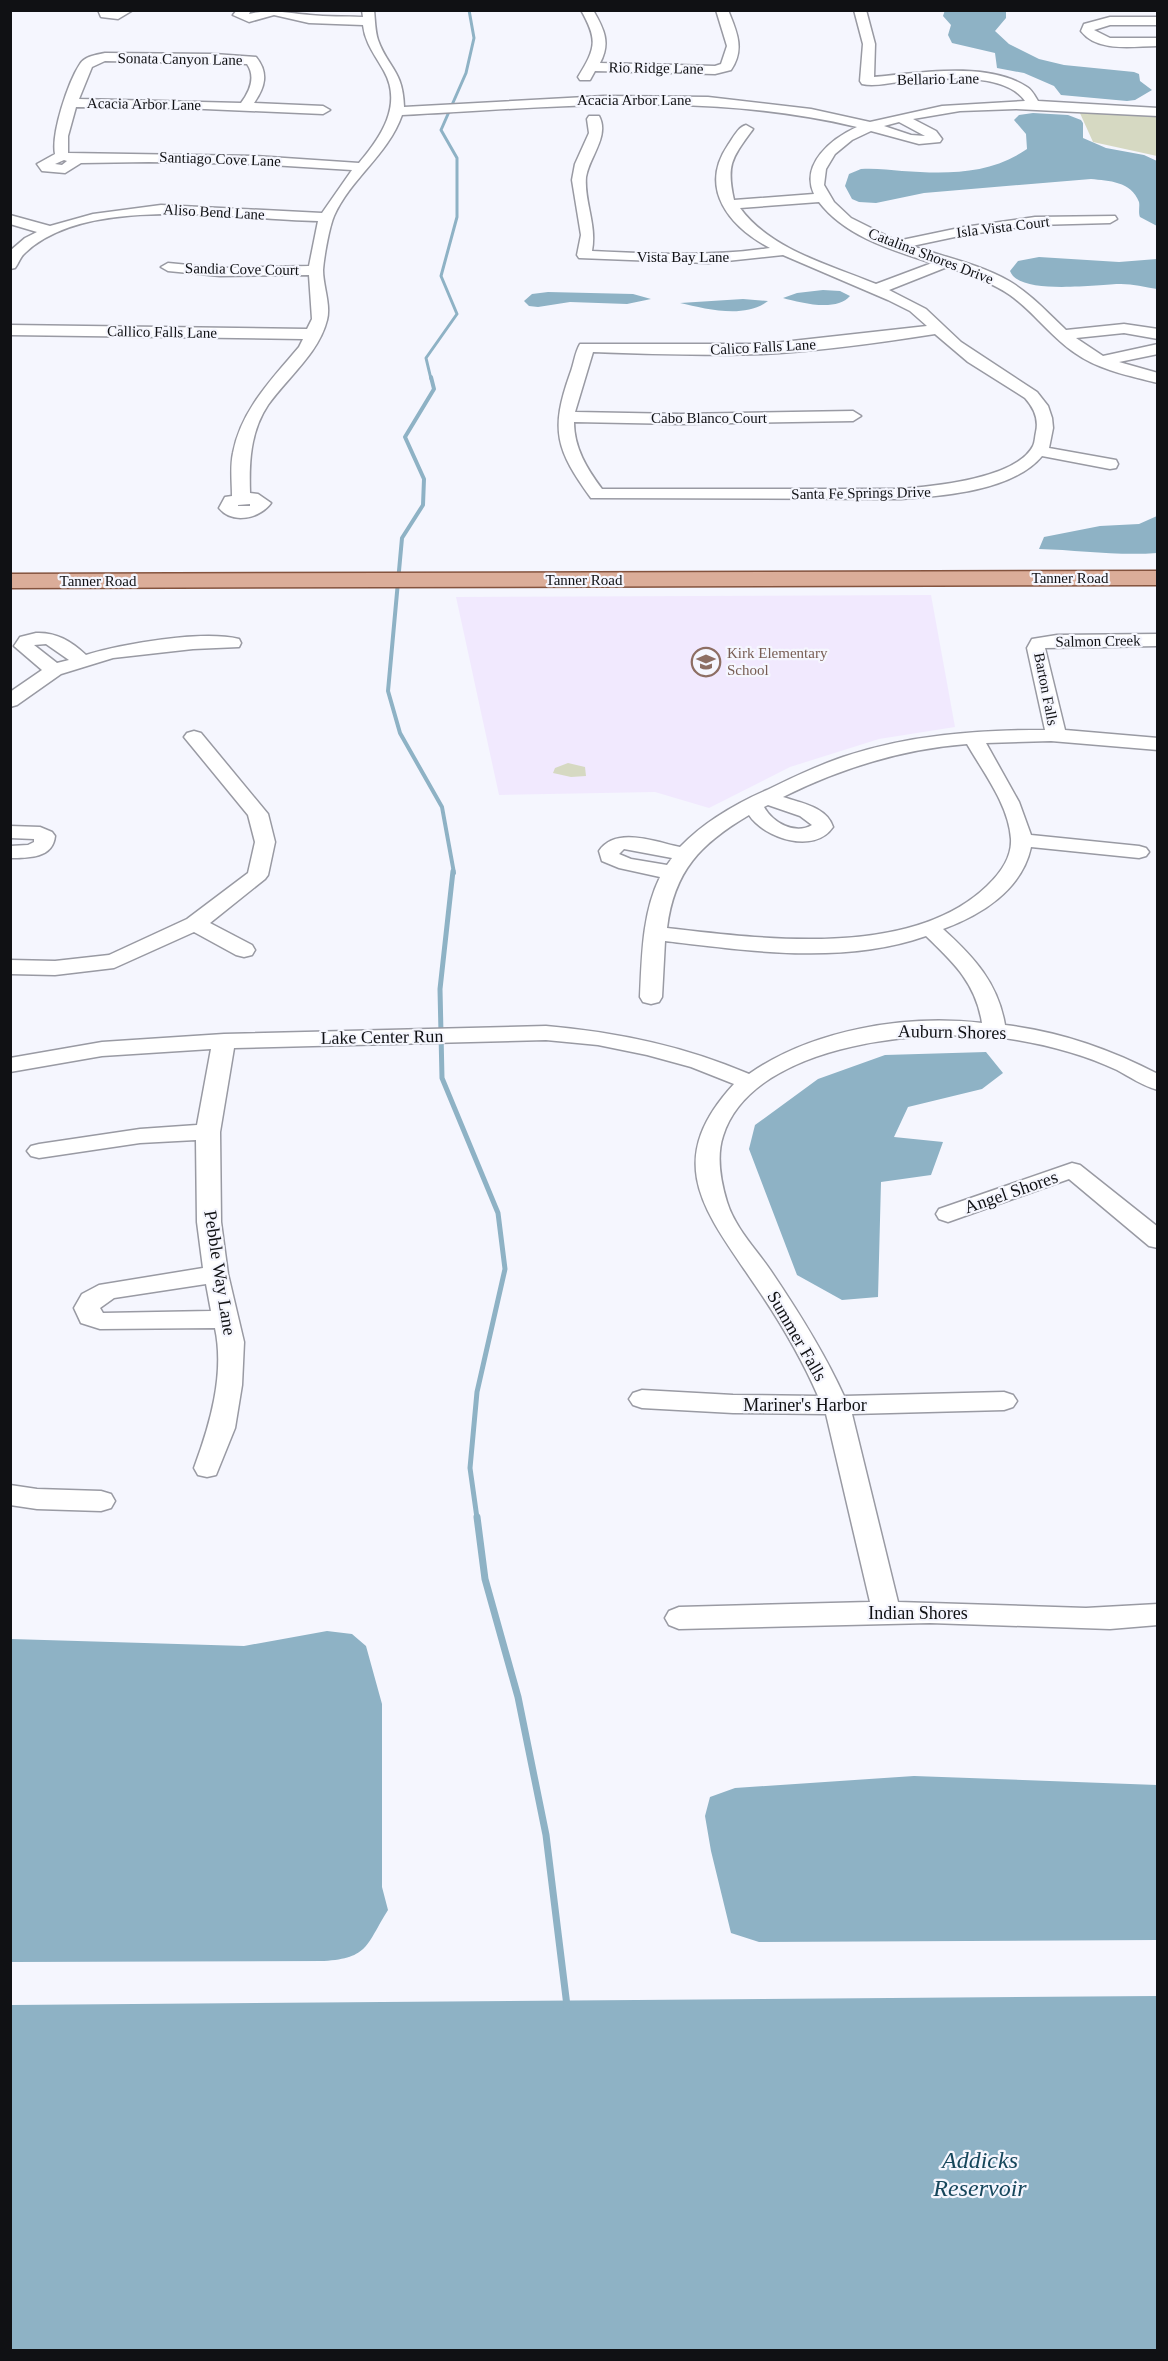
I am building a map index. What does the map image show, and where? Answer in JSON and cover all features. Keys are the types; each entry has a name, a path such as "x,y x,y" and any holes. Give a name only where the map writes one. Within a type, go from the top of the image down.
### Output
{"main road":[{"name":"Tanner Road","path":"10,581 1158,578"}],"street":[{"path":"104,10 105,14 114,15 127,10"},
{"path":"241,498 241,454 251,422 260,405 306,348 320,319 316,270 326,217 361,167 389,133 397,111 397,93 392,75 371,39 368,16 309,19 269,11 249,18 239,15 245,10"},
{"path":"587,10 601,34 602,42 584,77 590,99"},
{"name":"Rio Ridge Lane","path":"591,67 721,69 729,64 734,42 722,10"},
{"name":"Bellario Lane","path":"860,10 868,44 867,81 960,75 997,79 1020,86 1032,96 1035,105"},
{"path":"1156,45 1108,41 1091,35 1087,31 1088,27 1100,22 1141,16 1158,21"},
{"path":"1141,16 1156,45"},
{"name":"Sonata Canyon Lane","path":"72,103 86,65 95,60 105,57 214,58 243,59 255,62 258,82 244,107"},
{"name":"Acacia Arbor Lane","path":"397,111 590,99 641,98 728,102 797,111 869,126 918,140 935,139 931,134 901,118"},
{"path":"70,158 60,152 63,125 72,103"},
{"name":"Acacia Arbor Lane","path":"72,103 323,110"},
{"path":"729,205 822,198 817,184 818,171 825,158 848,137 869,126 901,118 952,108 1035,105 1158,111"},
{"name":"Vista Bay Lane","path":"594,119 596,133 582,164 579,180 588,236 585,255 692,259 741,257 782,251"},
{"path":"746,129 726,159 722,175 722,189 729,205 757,234 782,251 878,289 915,308 955,344 1031,395 1041,406 1045,415 1046,435 1040,451 1110,464"},
{"name":"Santiago Cove Lane","path":"47,168 65,169 70,158 185,157 280,160 361,167"},
{"name":"Catalina Shores Drive","path":"822,198 848,222 865,232 990,278 1019,293 1080,349 1100,361 1158,378"},
{"name":"Aliso Bend Lane","path":"10,265 17,252 51,231 90,219 179,208 326,217"},
{"path":"10,219 51,231"},
{"name":"Isla Vista Court","path":"898,245 964,231 1035,221 1110,219"},
{"path":"878,289 947,262"},
{"name":"Sandia Cove Court","path":"168,267 220,272 316,270"},
{"name":"Calico Falls Lane","path":"566,417 586,347 764,349 867,340 939,329"},
{"path":"1064,335 1128,329 1149,330 1158,334"},
{"name":"Callico Falls Lane","path":"10,330 314,334"},
{"path":"1100,361 1158,349"},
{"name":"Cabo Blanco Court","path":"566,417 681,419 853,416"},
{"name":"Santa Fe Springs Drive","path":"566,417 568,442 576,466 597,494 901,494 947,490 981,483 1001,475 1019,467 1040,451"},
{"path":"54,670 23,646 27,641 47,638 62,643 83,662"},
{"name":"Salmon Creek","path":"1039,643 1158,640"},
{"path":"10,701 54,670 111,653 153,647 232,643"},
{"name":"Barton Falls","path":"1039,643 1036,648 1055,726 1054,735"},
{"path":"651,997 654,933 664,897 674,873 686,854 716,827 800,779 852,759 890,749 973,737 1054,735 1158,744"},
{"path":"10,967 55,968 114,961 195,924 258,875 265,842 258,814 194,737"},
{"path":"654,933 755,944 855,945 902,937 930,928 967,911 996,890 1014,866 1022,840 1006,799 973,737"},
{"path":"10,832 40,833 45,836 44,845 38,849 29,852 10,852"},
{"path":"1022,840 1139,852"},
{"path":"674,873 618,862 609,856 609,851 613,846 623,843 686,854"},
{"path":"195,924 244,950"},
{"path":"930,928 967,964 983,984 992,1005 994,1029"},
{"name":"Auburn Shores","path":"748,1082 804,1052 835,1042 886,1032 994,1029 1091,1050 1134,1069 1158,1083"},
{"name":"Lake Center Run","path":"10,1065 102,1049 224,1041 546,1033 588,1036 632,1043 716,1069 748,1082"},
{"name":"Pebble Way Lane","path":"207,1468 222,1428 229,1385 231,1342 216,1274 209,1222 208,1132 224,1041"},
{"name":"Summer Falls","path":"748,1082 731,1099 717,1122 710,1143 707,1164 715,1204 727,1226 783,1308 836,1406 886,1611"},
{"path":"39,1151 140,1136 208,1132"},
{"name":"Angel Shores","path":"948,1214 1072,1170 1158,1240"},
{"path":"216,1274 108,1291 91,1300 87,1308 90,1317 100,1321 227,1319"},
{"name":"Mariner's Harbor","path":"642,1399 703,1404 836,1406 1004,1401"},
{"path":"10,1495 37,1499 101,1501"},
{"name":"Indian Shores","path":"679,1618 886,1611 987,1613 1084,1619 1135,1618 1158,1614"}],"shaded area":[{"name":"Kirk Elementary School","path":"931,595 955,727 879,739 790,767 709,808 655,792 499,795 456,597"}],"green space":[{"path":"1079,111 1157,114 1157,156 1093,142"},
{"path":"568,763 585,767 586,776 571,777 553,773 555,768"}],"water":[{"path":"945,10 1006,11 1006,18 995,31 1009,44 1039,59 1064,65 1134,72 1139,74 1140,81 1152,90 1135,100 1127,101 1061,95 1054,86 1024,73 997,68 995,53 952,43 948,35 951,25 943,16"},
{"path":"1033,113 1068,115 1081,120 1083,138 1106,148 1144,155 1157,161 1157,226 1140,217 1139,202 1131,190 1119,183 1105,180 1091,179 924,193 876,203 859,202 852,199 845,186 849,174 861,169 951,172 998,164 1027,149 1026,134 1014,120 1019,115"},
{"path":"1039,257 1119,262 1157,259 1157,289 1121,284 1043,286 1028,284 1016,279 1010,271 1018,261"},
{"path":"840,291 850,296 837,304 828,305 809,304 783,298 797,293"},
{"path":"548,292 633,294 651,299 627,304 570,302 538,307 529,306 524,301 532,294"},
{"path":"743,299 768,301 748,310 737,311 713,310 680,303"},
{"path":"1157,516 1157,553 1039,549 1044,537 1100,526 1139,524"},
{"path":"986,1052 1003,1073 982,1089 908,1107 894,1137 943,1142 931,1175 881,1182 878,1297 842,1300 797,1275 749,1149 755,1125 818,1079 885,1055"},
{"path":"327,1631 352,1634 366,1646 382,1704 382,1887 388,1910 365,1948 350,1957 324,1961 11,1962 11,1639 244,1646"},
{"path":"914,1776 1157,1785 1157,1940 759,1942 731,1933 705,1816 710,1797 735,1788"},
{"name":"Addicks Reservoir","path":"1157,1996 1157,2350 11,2350 11,2005"}],"waterway":[{"path":"431,379 426,358 457,314 441,276 457,217 457,158 441,130 466,73 474,38 469,10"},
{"path":"431,377 434,389 405,437 424,479 423,505 402,538 388,691 400,733 442,807 454,873"},
{"path":"453,871 440,989 442,1078 498,1213 505,1269 477,1392 470,1468 477,1518"},
{"path":"477,1517 485,1579 518,1697 546,1835 567,2006"}],"place":[{"name":"Kirk Elementary School","path":"706,662"}]}
